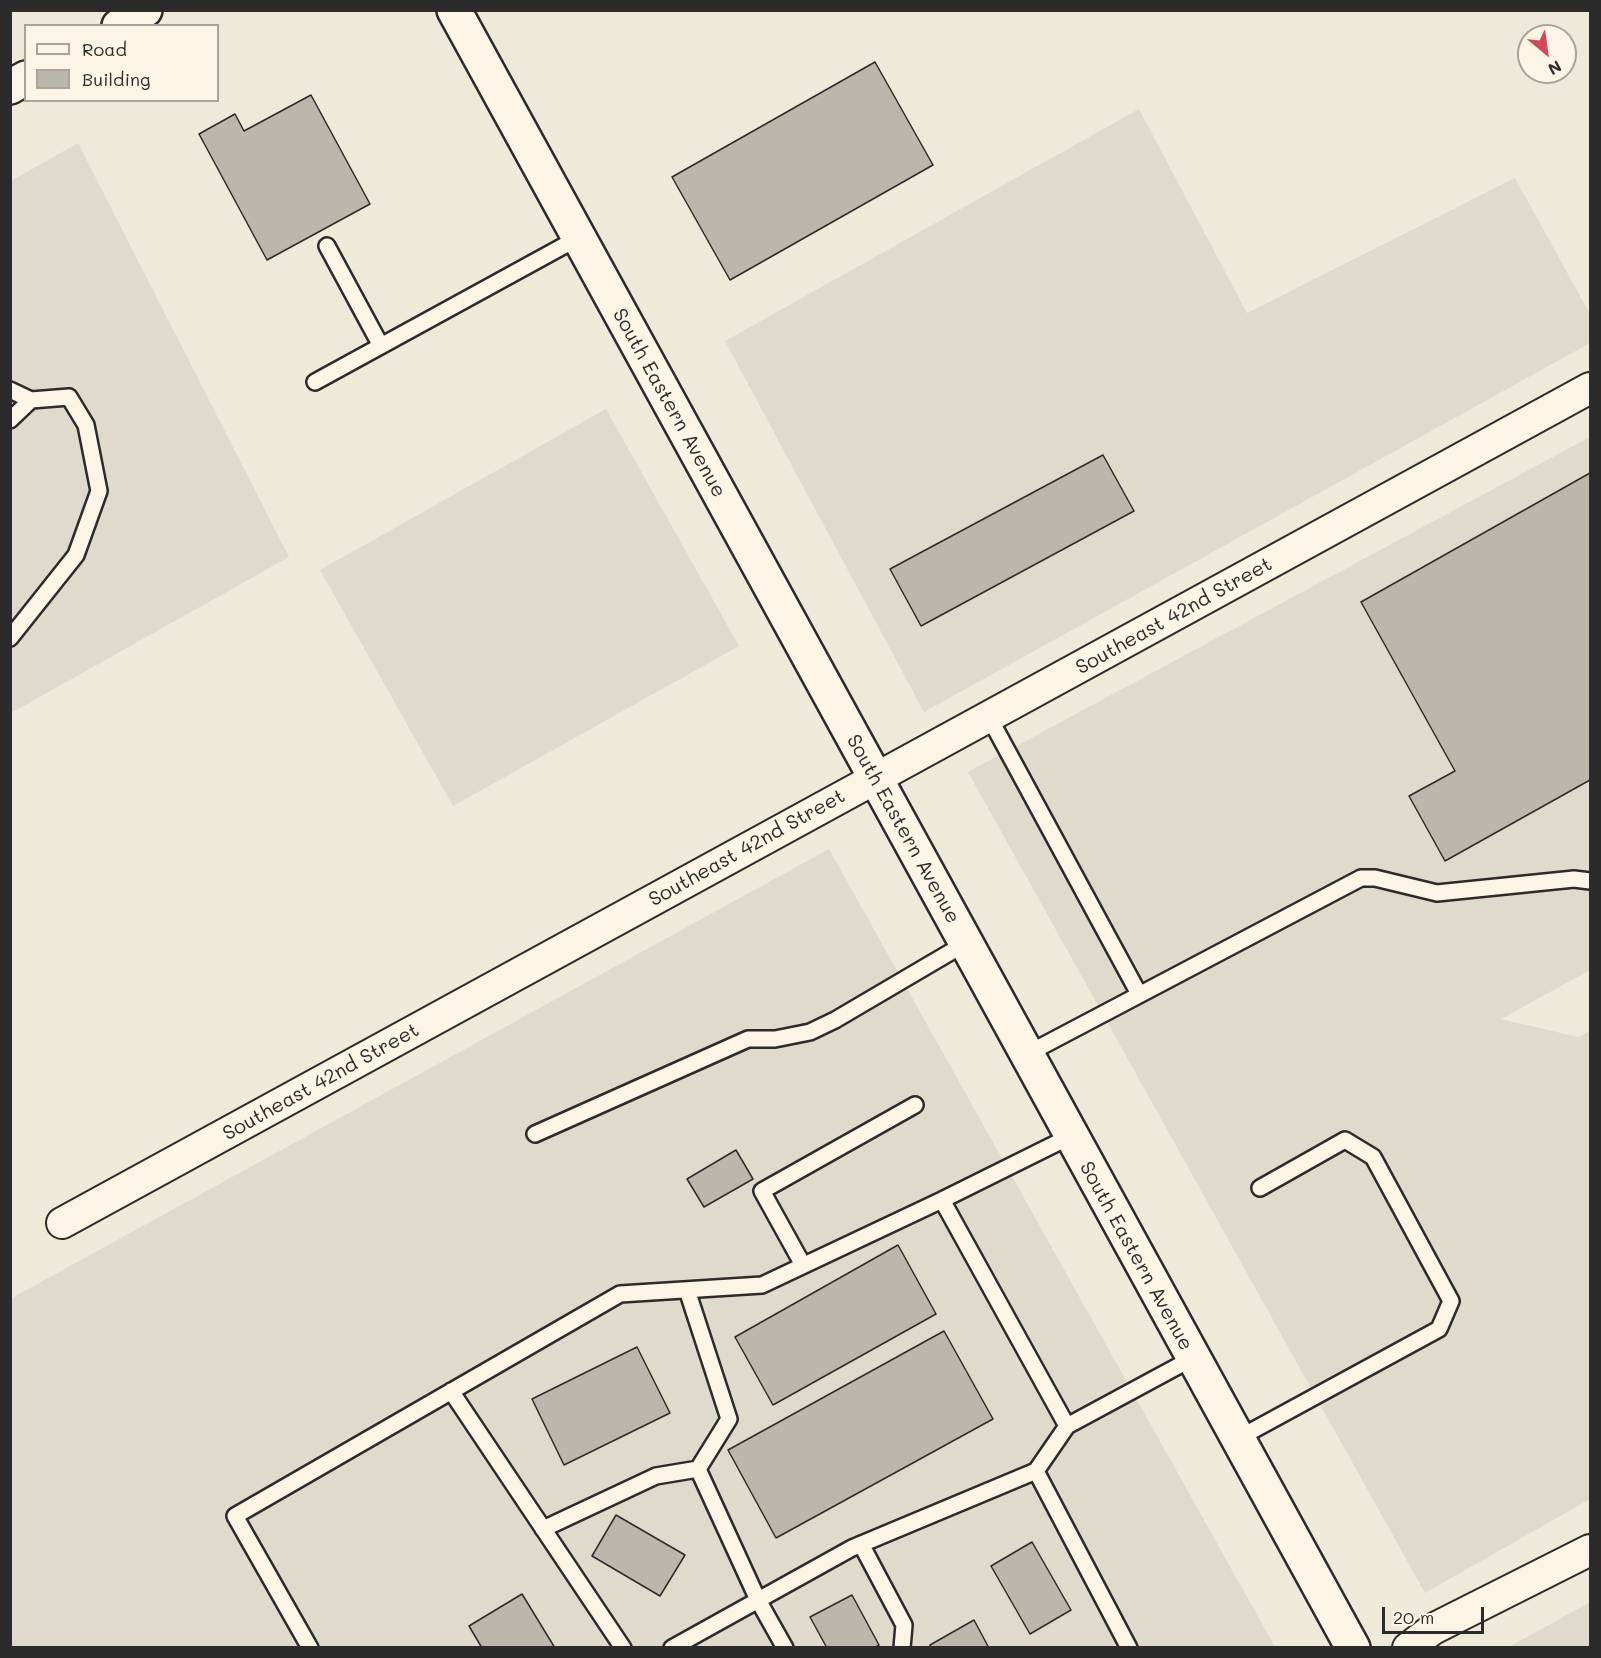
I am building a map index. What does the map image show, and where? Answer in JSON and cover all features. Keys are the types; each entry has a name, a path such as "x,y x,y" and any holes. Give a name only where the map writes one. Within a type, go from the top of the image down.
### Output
{"main road":[{"path":"122,24 145,10"},
{"name":"South Eastern Avenue","path":"454,10 1192,1358 1353,1647"},
{"path":"10,87 24,79"}],"street":[{"name":"Southeast 42nd Street","path":"62,1224 1590,388"},
{"path":"1408,1647 1433,1629 1587,1558"}],"lane":[{"path":"315,382 578,238"},
{"path":"327,246 381,346"},
{"path":"10,390 31,400 69,397 86,425 99,491 76,555 10,638"},
{"path":"10,420 31,400"},
{"path":"989,717 1138,994"},
{"path":"1027,1054 1360,878 1375,878 1437,893 1574,879 1590,881"},
{"path":"535,1134 748,1039 774,1039 810,1032 835,1020 966,943"},
{"path":"803,1265 762,1191 915,1105"},
{"path":"310,1647 235,1516 620,1294 762,1285 1071,1136"},
{"path":"1237,1439 1439,1329 1451,1301 1373,1157 1345,1140 1260,1188"},
{"path":"942,1200 1067,1426"},
{"path":"543,1528 656,1476 698,1469 729,1419 687,1290"},
{"path":"672,1647 861,1544 1036,1471 1067,1426 1192,1358"},
{"path":"451,1391 623,1647"},
{"path":"698,1469 758,1600 785,1647"},
{"path":"1036,1471 1129,1647"},
{"path":"861,1544 904,1625 902,1647"}],"shaded area":[{"path":"1139,109 1247,313 1515,178 1590,314 1590,343 924,712 725,341"},
{"path":"78,143 289,557 11,713 11,181"},
{"path":"606,409 739,646 453,806 320,570"},
{"path":"1590,437 1590,970 1501,1019 1578,1037 1590,1031 1590,1499 1425,1593 968,772"},
{"path":"829,849 1275,1647 11,1647 10,1299"},
{"path":"1590,1602 1590,1647 1509,1647"}],"building":[{"path":"875,62 933,165 730,280 672,177"},
{"path":"311,95 370,204 267,260 199,134 235,114 244,131"},
{"path":"1103,455 1134,511 921,626 890,569"},
{"path":"1590,473 1590,780 1445,861 1409,796 1455,771 1361,602"},
{"path":"736,1150 753,1179 704,1207 687,1179"},
{"path":"898,1245 936,1314 773,1405 735,1337"},
{"path":"944,1331 993,1419 776,1538 728,1450"},
{"path":"637,1347 670,1413 564,1465 532,1399"},
{"path":"616,1515 685,1555 660,1596 592,1556"},
{"path":"1032,1542 1071,1610 1030,1634 991,1566"},
{"path":"522,1594 555,1648 482,1648 469,1626"},
{"path":"852,1595 879,1645 874,1648 827,1648 810,1617"},
{"path":"974,1620 989,1648 931,1648 930,1645"}]}
